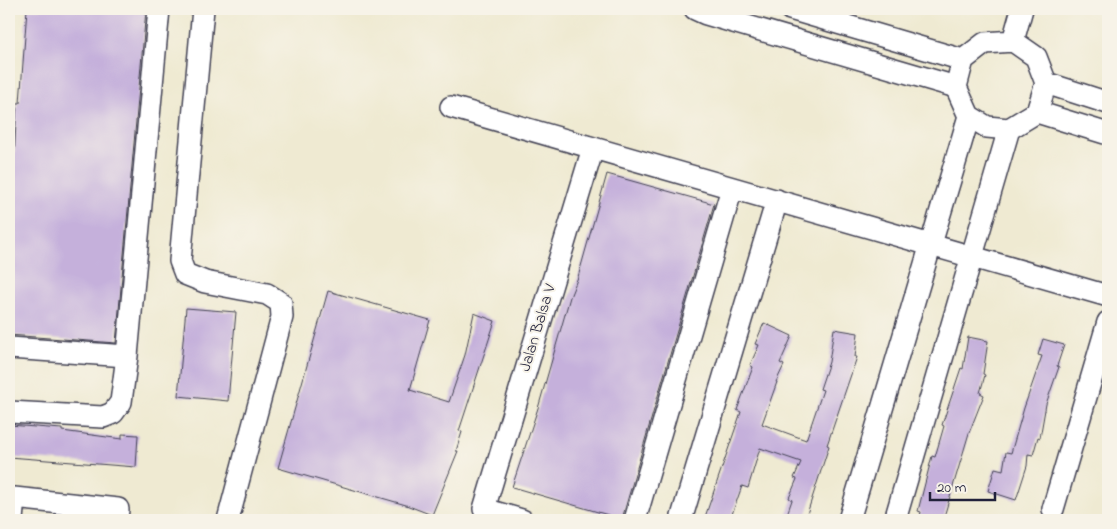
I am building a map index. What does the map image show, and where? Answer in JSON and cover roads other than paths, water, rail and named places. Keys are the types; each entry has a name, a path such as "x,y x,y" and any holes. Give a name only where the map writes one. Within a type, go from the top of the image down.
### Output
{"street":[{"path":"9,412 102,417 113,413 121,402 127,356 159,9"},
{"path":"203,9 180,260 185,274 205,282 267,294 281,303 282,317 228,520"},
{"path":"695,9 706,14 956,87"},
{"path":"790,9 963,60"},
{"path":"1013,41 1022,9"},
{"path":"1013,41 1036,57 1046,83 1037,112 1009,129 987,128 969,116 956,87 963,60 985,43 1013,41"},
{"path":"1046,83 1108,103"},
{"path":"451,107 1108,296"},
{"path":"1037,112 1108,134"},
{"path":"849,520 969,116"},
{"path":"895,520 1009,129"},
{"name":"Jalan Balsa V","path":"522,520 484,509 593,148"},
{"path":"635,520 732,188"},
{"path":"682,520 777,200"},
{"path":"1053,509 1108,322"},
{"path":"9,348 127,356"},
{"path":"12,520 14,498 117,515"}]}
